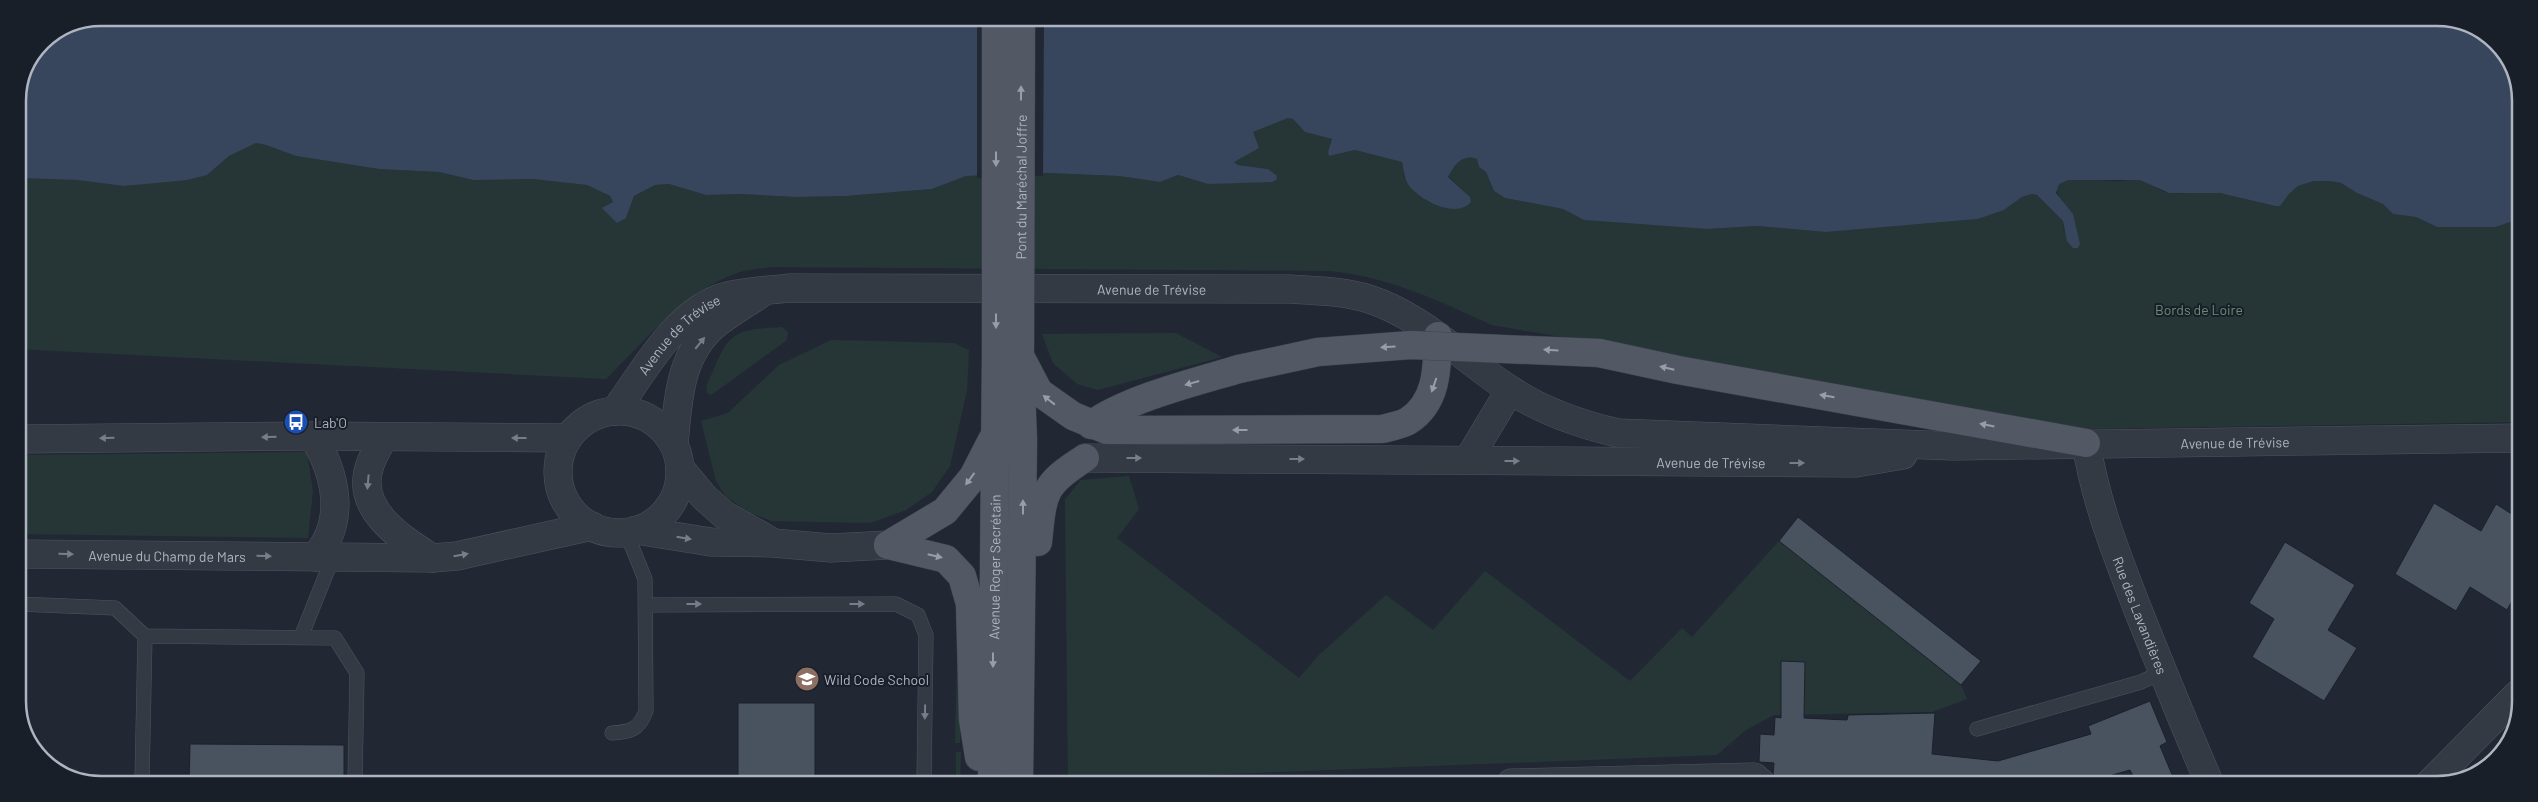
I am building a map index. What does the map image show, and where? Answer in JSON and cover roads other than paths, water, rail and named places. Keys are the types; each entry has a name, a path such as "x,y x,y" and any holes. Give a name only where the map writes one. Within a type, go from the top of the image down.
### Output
{"main road":[{"name":"Pont du Maréchal Joffre","path":"996,26 1012,353"},
{"name":"Pont du Maréchal Joffre","path":"1012,353 1021,26"},
{"path":"1012,353 1039,392 1073,416 1106,430 1382,429 1408,421 1428,401 1436,378 1438,336"},
{"path":"1091,425 1104,415 1184,385 1239,370 1318,352 1411,346 1599,353 1678,370 2086,443"},
{"path":"1012,353 1023,440 1022,715 1019,776"},
{"name":"Avenue Roger Secrétain","path":"992,776 994,437 1012,353"},
{"path":"888,545 945,511 973,477 994,437"},
{"path":"1022,715 1042,502 1049,486 1060,474 1085,458"},
{"path":"888,545 946,558 962,576 970,604 973,719 983,776"}],"street":[{"name":"Avenue de Trévise","path":"615,411 645,367 674,330 702,307 722,297 788,288 1290,289 1334,292 1369,299 1438,336 1510,390 1552,413 1583,425 1618,433 1952,446 2512,438"},
{"name":"Avenue de Trévise","path":"677,456 680,387 695,347 716,324 764,292"},
{"path":"1468,460 1510,390"},
{"name":"Avenue du Champ de Mars","path":"773,543 723,514 704,498 677,456 663,429 649,418 632,412 615,411 595,415 580,424 568,438 559,459 558,480 565,499 578,516 592,526 607,531 631,531 711,542 773,543 830,548 888,545"},
{"path":"26,439 314,436 568,438"},
{"path":"314,436 325,456 334,494 334,524 326,544 324,557"},
{"path":"384,437 369,466 367,491 373,506 400,538 433,558"},
{"name":"Rue des Lavandières","path":"2086,443 2093,486 2103,519 2162,672 2207,776"},
{"name":"Avenue de Trévise","path":"1085,458 1856,463 1952,446"},
{"path":"631,531 652,523 666,511 675,496 677,456"},
{"name":"Avenue du Champ de Mars","path":"26,554 433,558 457,556 592,526"},
{"path":"2437,776 2512,700"}],"lane":[{"path":"612,732 631,732 641,723 646,711 645,579 631,531"},
{"path":"301,637 324,557"},
{"path":"26,604 115,608 145,636 335,638 357,673 355,776"},
{"path":"645,604 896,604 918,615 926,635 924,776"},
{"path":"142,776 145,636"},
{"path":"1977,729 2141,682 2162,672"}],"water":[{"path":"101,26 2437,26 2456,29 2470,34 2486,45 2499,60 2506,73 2512,96 2512,222 2495,227 2437,227 2416,217 2393,214 2383,204 2357,193 2341,183 2330,181 2314,181 2298,186 2280,206 2275,206 2220,193 2169,193 2140,180 2068,180 2059,184 2056,193 2073,214 2080,244 2078,248 2073,248 2067,241 2063,221 2037,195 2032,194 2022,197 2004,210 1978,219 1826,232 1757,226 1707,229 1584,220 1563,209 1505,198 1494,191 1486,172 1479,167 1477,159 1472,158 1460,161 1448,177 1470,197 1471,202 1465,207 1449,208 1431,203 1416,193 1406,179 1402,162 1355,150 1329,156 1328,152 1332,139 1305,132 1293,119 1288,118 1253,132 1259,148 1234,162 1238,165 1268,169 1277,176 1276,180 1272,182 1208,184 1178,175 1160,182 1119,176 1047,173 966,176 932,189 846,196 795,197 741,194 706,195 669,184 655,185 634,196 626,218 617,223 602,208 613,202 610,196 587,185 533,179 473,180 439,172 379,169 296,156 256,143 229,156 207,175 187,180 124,186 77,180 26,178 26,101 28,87 32,73 48,48 73,32"}],"place":[{"name":"Lab'O","path":"296,422"},
{"name":"Wild Code School","path":"807,679"}],"park label":[{"name":"Bords de Loire","path":"2199,309"}]}
